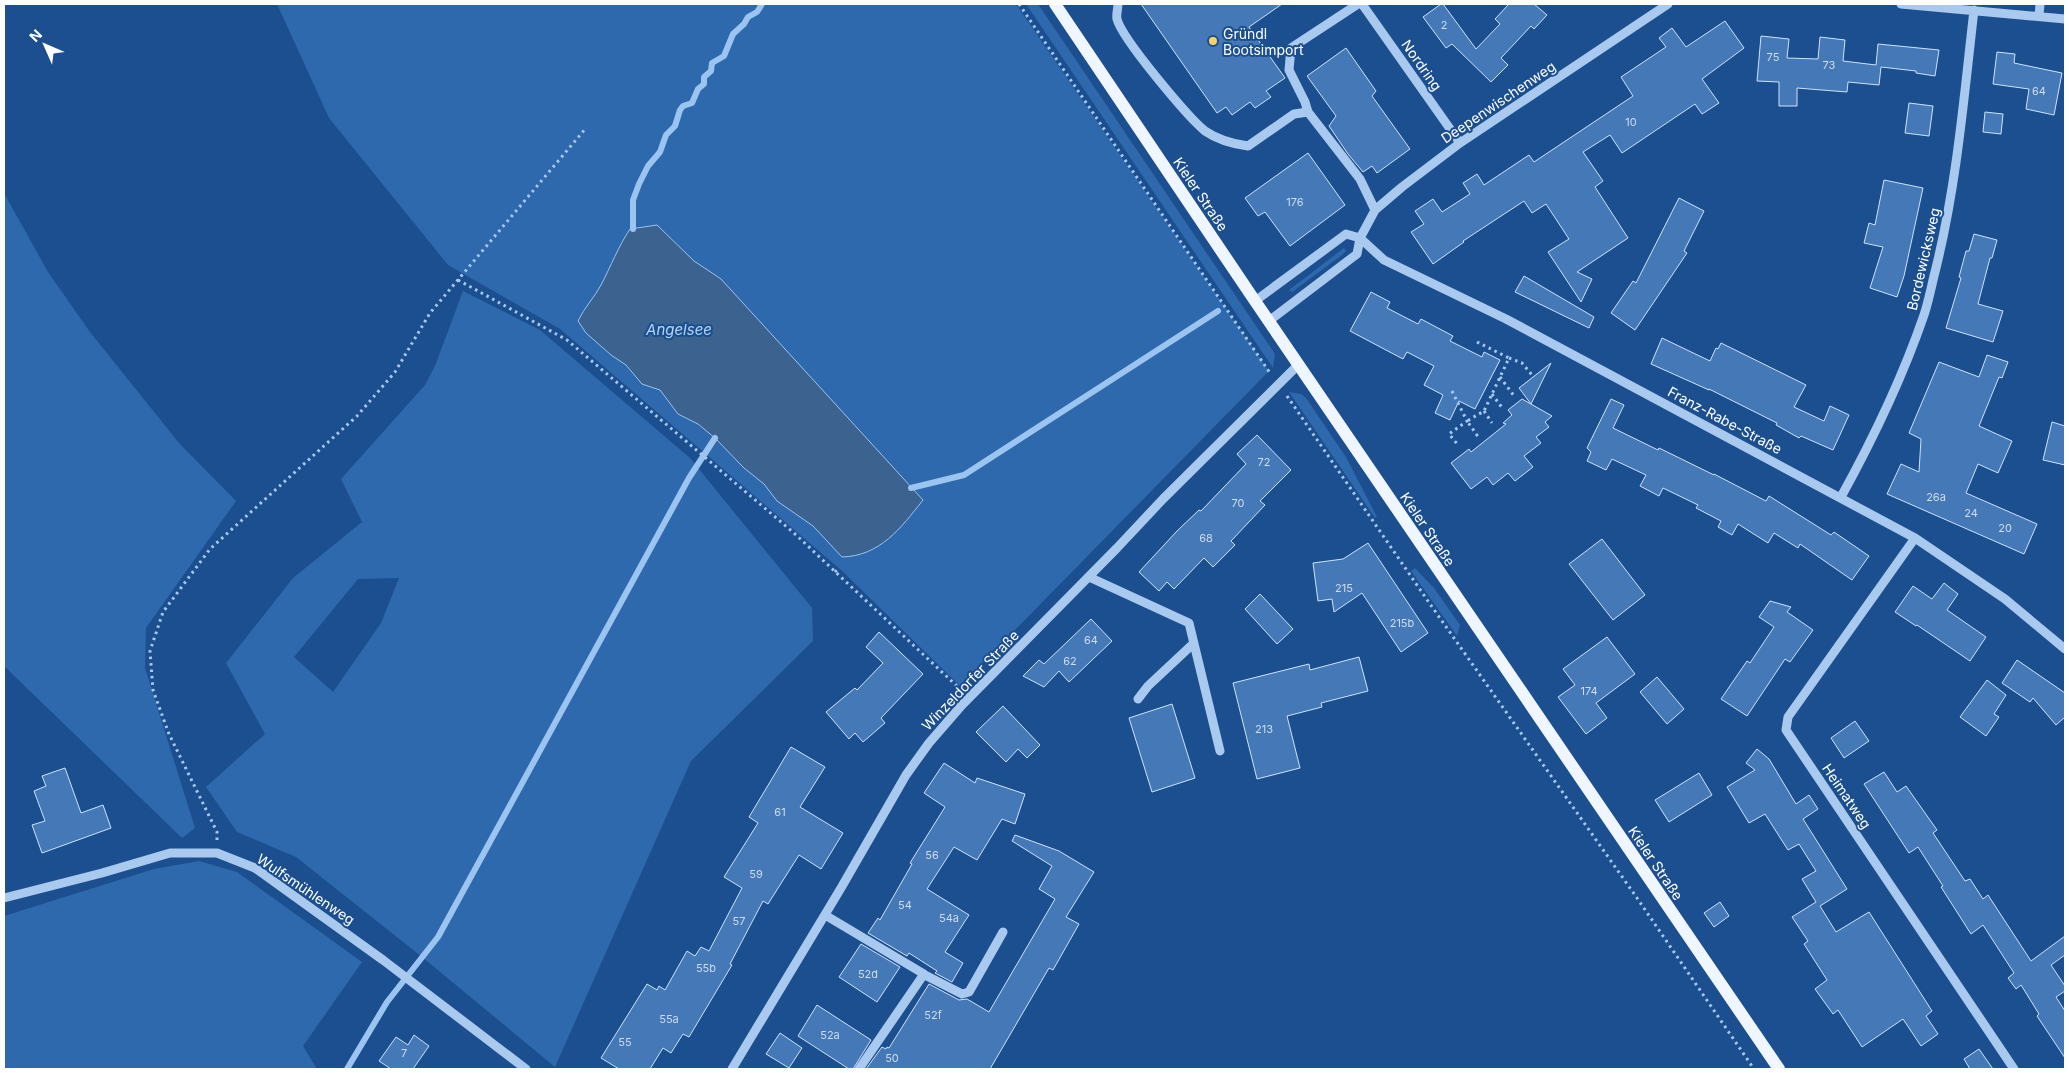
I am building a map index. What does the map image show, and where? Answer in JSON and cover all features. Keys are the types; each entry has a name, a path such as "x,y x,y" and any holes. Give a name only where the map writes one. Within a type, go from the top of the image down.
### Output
{"main road":[{"name":"Kieler Straße","path":"1055,4 1255,301 1779,1069"}],"street":[{"path":"1118,4 1117,19 1130,41 1176,102 1206,131 1230,144 1248,146 1294,114 1308,112"},
{"path":"1360,4 1292,48 1289,70 1306,102 1308,112 1360,179 1375,210"},
{"name":"Nordring","path":"1360,4 1460,143"},
{"name":"Deepenwischenweg","path":"1269,321 1357,254 1360,238 1375,210 1402,187 1460,143 1668,4"},
{"path":"1901,4 2065,19"},
{"path":"2039,16 2040,4"},
{"name":"Bordewicksweg","path":"1841,497 1867,450 1895,391 1924,314 1947,225 1958,153 1974,10"},
{"path":"1255,301 1346,234 1360,238"},
{"name":"Franz-Rabe-Straße","path":"1360,238 1384,260 1506,319 1915,538 2005,599 2065,649"},
{"name":"Winzeldorfer Straße","path":"732,1069 825,915 906,775 929,743 969,698 1278,383 1299,364"},
{"name":"Heimatweg","path":"1915,538 1788,717 1786,730 2014,1069"},
{"path":"1089,577 1189,623 1220,751"},
{"path":"1138,699 1148,686 1194,643"},
{"name":"Wulfsmühlenweg","path":"4,898 102,873 170,853 217,853 255,868 383,960 526,1069"},
{"path":"825,915 924,974 962,994 969,992 1002,932"},
{"path":"859,1069 924,974"}],"path":[{"path":"1018,4 1430,604 1637,898 1754,1069"},
{"path":"217,853 217,832 169,734 153,690 150,651 163,612 210,548 357,416 395,372 430,313 586,128"},
{"path":"458,280 567,340 697,451 706,456 794,533 969,698"},
{"path":"1476,342 1522,363 1532,375"},
{"path":"1458,445 1449,434 1484,411 1510,358"},
{"path":"1500,377 1514,396"},
{"path":"1452,392 1467,422 1479,438"},
{"path":"1492,394 1503,409"},
{"path":"1484,411 1492,423"},
{"path":"835,572 839,568"}],"shaded area":[{"path":"277,4 1016,4 1269,371 960,686 841,570 560,329 448,265 329,118","holes":["657,225 694,261 721,279 911,488 842,557 813,526 777,501 764,484 744,468 715,438 698,424 678,414 660,390 642,384 626,365 611,355 586,333 578,321 601,285 630,229"]},
{"path":"1026,4 1038,4 1275,354 1273,368"},
{"path":"4,193 48,272 90,332 179,443 236,501 146,628 145,668 195,828 182,838 4,666"},
{"path":"1344,248 1346,251 1342,255 1292,292 1289,290"},
{"path":"463,291 540,330 690,458 812,608 813,641 691,761 555,1067 422,957 296,857 237,832 206,787 265,734 226,663 293,578 362,522 341,479 425,385 435,366","holes":["399,578 381,623 333,692 294,657 358,579"]},
{"path":"1289,392 1301,394 1306,398 1346,457 1377,517 1375,518"},
{"path":"1415,568 1434,588 1460,625 1457,636 1411,571"},
{"path":"199,861 237,872 362,962 303,1046 317,1069 4,1069 4,916 154,869"}],"water":[{"name":"Angelsee","path":"657,225 694,261 721,279 923,500 898,530 879,546 868,552 842,557 813,526 777,501 764,484 744,468 715,438 698,424 678,414 660,390 642,384 626,365 611,355 586,333 578,321 601,285 630,229"}],"building":[{"name":"Gründl Bootsimport","path":"1141,4 1282,4 1249,27 1285,78 1266,91 1271,97 1255,108 1250,102 1232,115 1226,107 1217,113"},
{"path":"1443,4 1476,49 1500,24 1495,19 1509,4 1534,4 1547,15 1534,29 1531,26 1501,58 1508,65 1491,82 1452,44 1446,48 1423,17"},
{"path":"1725,21 1744,48 1702,79 1719,103 1702,114 1695,104 1622,153 1610,135 1583,152 1603,181 1595,187 1628,238 1577,272 1592,279 1581,302 1548,252 1569,239 1546,204 1532,213 1524,201 1463,241 1433,264 1411,232 1424,224 1415,211 1433,199 1442,212 1470,194 1463,183 1477,174 1484,185 1529,155 1534,162 1633,96 1621,77 1666,47 1659,38 1672,28 1686,47"},
{"path":"1761,36 1789,39 1787,58 1818,59 1820,37 1845,40 1843,61 1876,65 1878,44 1939,50 1935,76 1916,73 1916,71 1881,67 1879,85 1848,82 1847,92 1797,88 1797,106 1779,106 1779,82 1757,81"},
{"path":"1346,48 1376,91 1372,96 1410,149 1377,173 1372,166 1363,172 1348,154 1329,126 1336,116 1307,76"},
{"path":"1997,52 2015,54 2014,63 2062,73 2054,115 2026,109 2029,89 1993,84"},
{"path":"1909,103 1933,106 1929,136 1905,133"},
{"path":"1985,112 2003,114 2001,134 1983,132"},
{"path":"1308,153 1345,205 1290,246 1265,212 1258,216 1245,198"},
{"path":"1884,180 1923,188 1904,276 1897,297 1870,288 1883,247 1864,243 1869,223 1875,225"},
{"path":"1679,198 1704,211 1684,251 1687,253 1635,330 1611,313 1633,281 1636,283"},
{"path":"1974,234 1997,240 1992,258 1990,258 1978,304 2003,311 1993,342 1946,328 1961,278 1959,277 1966,251 1969,251"},
{"path":"1524,276 1594,317 1589,328 1515,292"},
{"path":"1371,292 1390,302 1387,308 1418,324 1421,319 1453,336 1450,341 1482,357 1484,352 1500,360 1475,409 1459,401 1450,420 1435,413 1443,395 1424,385 1434,366 1407,352 1403,359 1350,331"},
{"path":"1662,338 1710,361 1716,348 1718,349 1721,343 1806,385 1794,407 1824,421 1830,406 1849,415 1833,450 1801,436 1799,438 1776,425 1777,423 1709,389 1651,364"},
{"path":"1987,355 2008,362 2002,378 1999,377 1979,426 2012,441 1998,473 1978,464 1966,493 2037,524 2024,554 1887,494 1901,464 1919,472 1921,439 1909,433 1939,362 1979,377"},
{"path":"1551,363 1531,404 1519,388"},
{"path":"1522,399 1552,416 1545,422 1549,427 1536,437 1541,443 1524,456 1533,467 1515,481 1508,473 1493,485 1487,477 1471,489 1451,463 1469,449 1471,452 1506,424 1503,423 1512,415 1508,410"},
{"path":"1611,399 1624,405 1613,428 1714,474 1766,501 1769,496 1831,535 1834,532 1869,556 1852,580 1800,544 1798,548 1774,533 1768,543 1738,524 1732,535 1718,527 1721,521 1696,508 1698,505 1663,488 1659,496 1640,486 1646,475 1612,459 1606,470 1587,461 1591,452 1587,448"},
{"path":"2052,422 2065,426 2065,465 2043,460"},
{"path":"1257,435 1291,470 1260,501 1265,505 1231,541 1235,545 1213,567 1204,558 1174,589 1167,582 1159,591 1139,572 1177,531 1199,510 1201,511 1246,464 1237,454"},
{"path":"1602,539 1645,595 1613,620 1569,564"},
{"path":"1368,543 1428,633 1401,652 1362,593 1334,612 1332,599 1318,601 1313,563 1343,559"},
{"path":"1944,583 1958,594 1947,610 1986,637 1970,661 1895,612 1913,586 1932,599"},
{"path":"1260,594 1293,629 1277,644 1245,609"},
{"path":"1770,601 1791,607 1787,612 1813,630 1790,662 1785,659 1747,716 1721,699 1747,661 1750,663 1774,627 1759,617"},
{"path":"1091,619 1112,641 1069,682 1059,671 1044,687 1023,676 1039,660 1044,664"},
{"path":"879,632 923,674 881,718 885,723 863,742 855,733 849,739 826,712 855,688 857,690 883,663 866,647"},
{"path":"1607,637 1635,674 1596,703 1607,718 1586,734 1558,697 1575,685 1563,669"},
{"path":"1359,657 1368,691 1321,703 1322,707 1287,716 1300,768 1257,779 1233,683 1309,664 1310,670"},
{"path":"2017,660 2065,693 2065,717 2056,725 2033,698 2030,702 2002,683"},
{"path":"1657,677 1684,709 1667,724 1640,692"},
{"path":"1987,680 2006,695 1994,714 1999,717 1986,736 1960,717"},
{"path":"1172,704 1195,778 1152,792 1129,718"},
{"path":"1003,706 1040,745 1027,758 1018,749 1006,762 976,732"},
{"path":"1855,721 1869,741 1844,758 1831,738"},
{"path":"791,747 825,767 800,807 843,833 821,869 799,855 768,904 763,901 730,964 732,965 689,1037 683,1034 671,1053 663,1048 650,1069 619,1069 601,1058 647,984 657,990 659,986 665,990 687,951 695,956 701,947 709,951 742,888 724,877 758,823 749,817"},
{"path":"1757,749 1769,759 1796,804 1809,795 1818,809 1803,819 1847,889 1820,906 1836,932 1869,912 1932,1011 1926,1016 1938,1034 1921,1046 1903,1019 1862,1047 1838,1010 1833,1014 1815,989 1827,980 1804,944 1808,941 1792,917 1816,902 1802,879 1816,871 1799,844 1788,850 1765,814 1749,823 1727,787 1755,770 1746,763"},
{"path":"944,763 975,783 977,778 1025,794 1015,824 1002,819 977,860 954,847 927,889 969,915 945,952 963,963 952,982 935,973 937,971 909,953 907,956 868,933 878,918 880,920 912,864 910,863 945,807 924,793"},
{"path":"65,768 81,813 103,805 111,828 42,853 32,825 45,821 34,791 46,786 42,776"},
{"path":"1884,772 1897,792 1906,786 1937,830 1933,833 1965,881 1970,879 1983,899 1988,895 2031,961 2065,936 2065,955 2051,965 2065,986 2065,991 2056,997 2065,1011 2065,1058 2037,1016 2039,1014 2021,985 2016,989 2008,978 2014,973 1983,925 1971,934 1918,847 1909,853 1864,784"},
{"path":"1699,773 1712,795 1669,822 1655,800"},
{"path":"1015,835 1059,851 1094,872 1066,917 1079,924 1053,970 1049,968 990,1069 866,1069 882,1047 889,1048 929,984 959,1000 967,999 989,1012 1055,899 1039,889 1052,866 1012,841"},
{"path":"1720,902 1729,916 1714,927 1704,913"},
{"path":"861,944 900,967 877,1002 839,977"},
{"path":"817,1005 871,1040 853,1069 849,1069 798,1036"},
{"path":"780,1033 802,1048 789,1068 766,1054"},
{"path":"414,1035 429,1046 413,1069 391,1069 379,1061 396,1037 408,1045"},
{"path":"1979,1049 1993,1069 1970,1069 1964,1059"}],"waterway":[{"path":"633,229 633,200 639,184 648,166 660,152 666,135 675,126 680,110 683,106 692,103 698,89 704,84 704,77 711,71 712,63 724,56 733,34 744,24 748,17 757,12 762,4"},
{"path":"911,488 964,475 1218,311"},
{"path":"347,1069 387,1002 438,937 689,478 715,438"}],"place":[{"name":"Gründl Bootsimport","path":"1213,41"}]}
